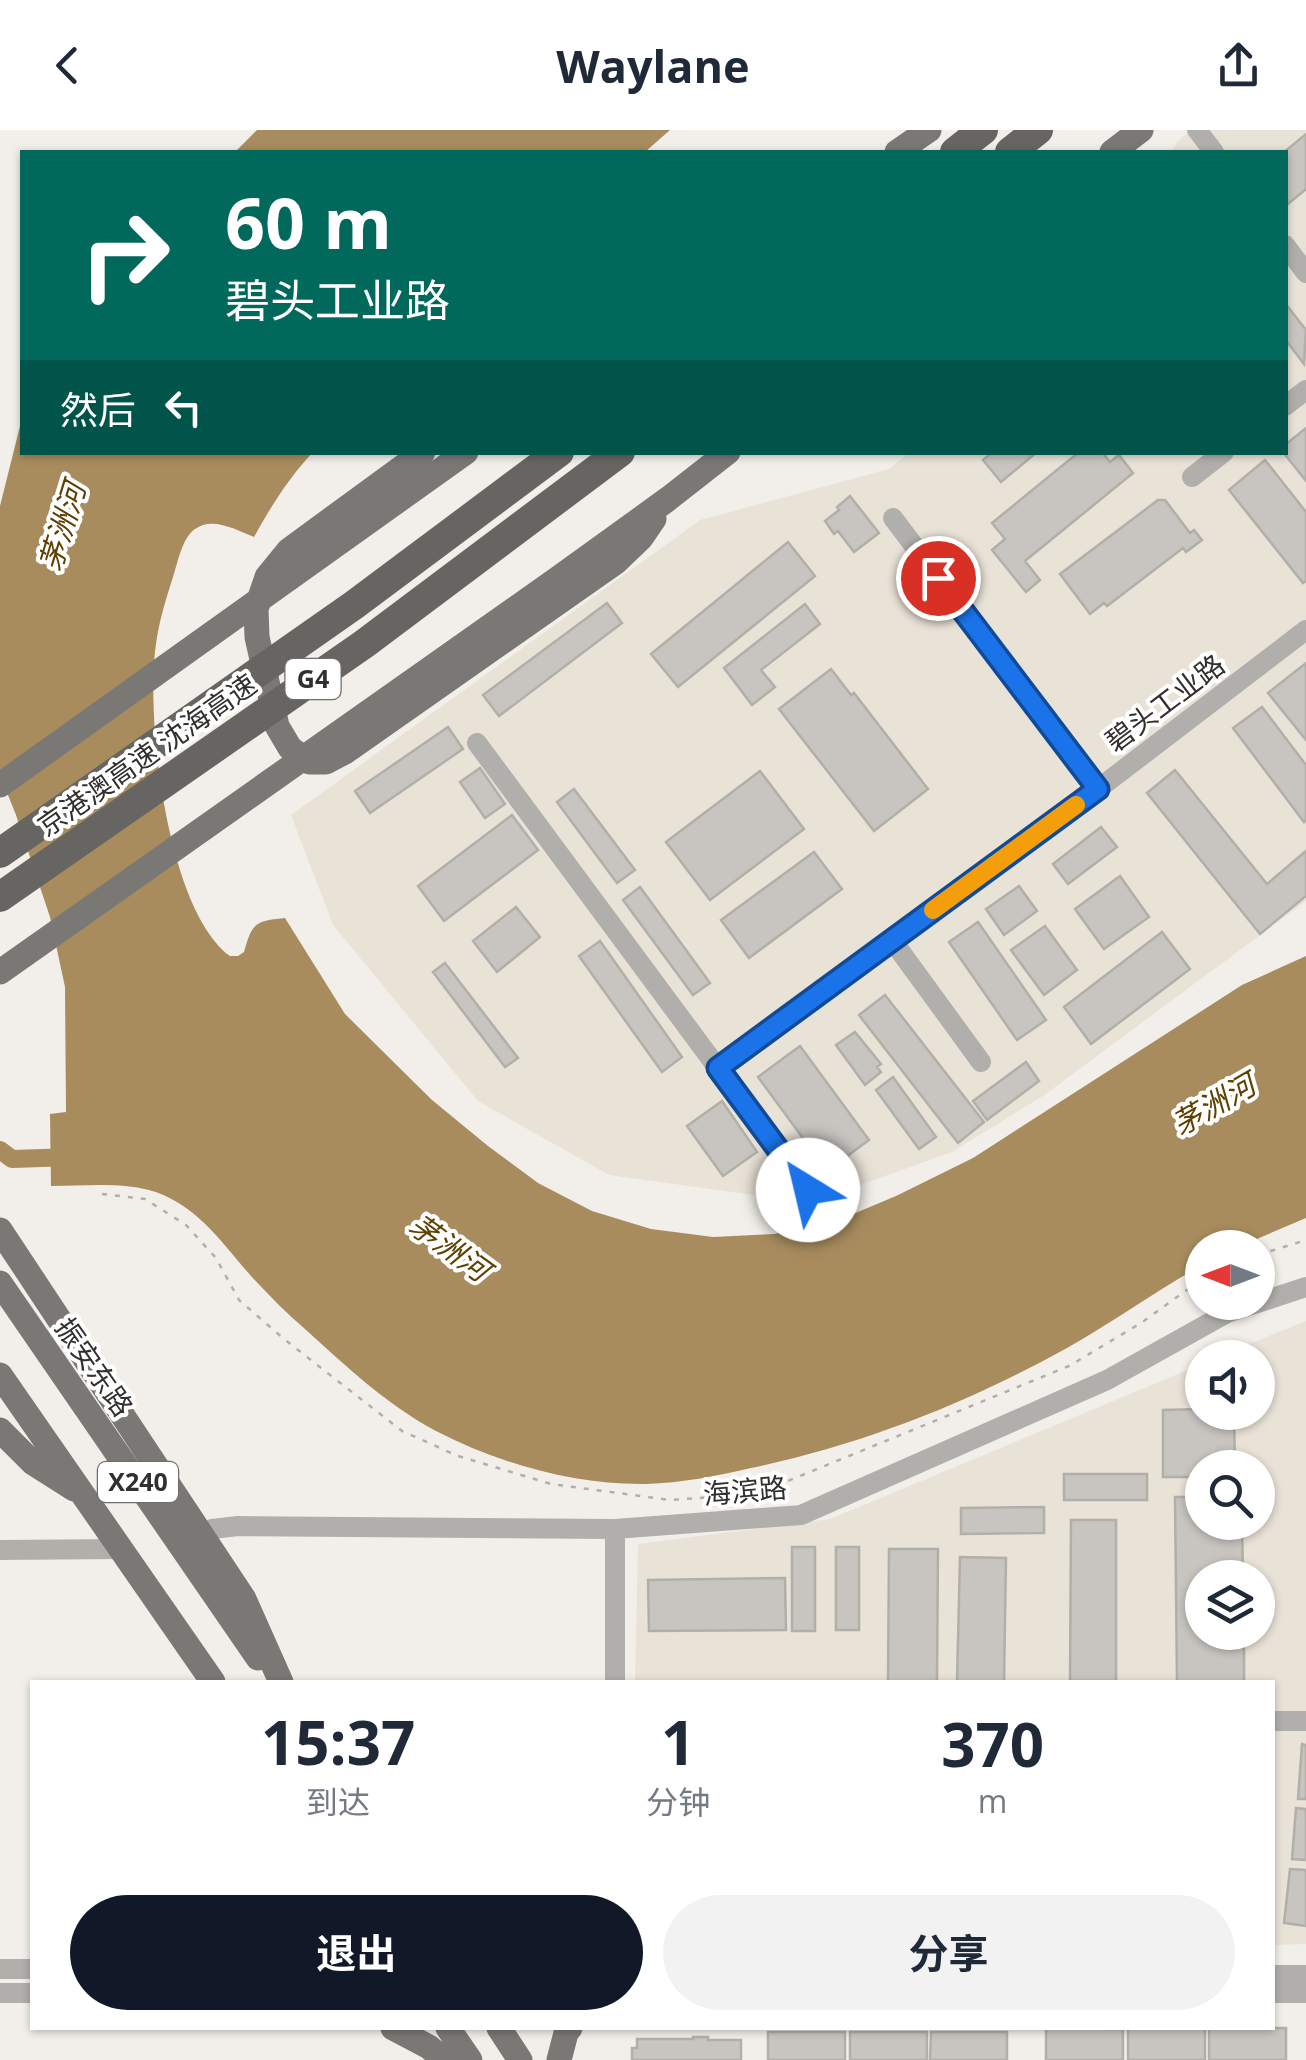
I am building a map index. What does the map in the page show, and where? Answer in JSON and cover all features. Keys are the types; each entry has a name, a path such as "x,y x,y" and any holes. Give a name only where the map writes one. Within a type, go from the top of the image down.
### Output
{"highway":[{"path":"957,150 982,130"},
{"path":"1013,150 1038,130"},
{"name":"京港澳高速 沈海高速","path":"0,854 354,605 555,455"},
{"name":"京港澳高速 沈海高速","path":"0,897 364,644 616,455"}],"main road":[{"path":"900,150 930,130"},
{"path":"1115,150 1141,130"},
{"path":"418,455 289,550 267,577 256,609 257,637 277,726 290,748 309,762 326,762 345,752 616,562 640,538 668,499"},
{"path":"0,786 462,455"},
{"path":"0,972 628,528 724,455"},
{"path":"0,980 22,958"},
{"path":"0,1230 244,1599 277,1680"},
{"name":"振安东路","path":"0,1283 277,1680"},
{"name":"X240","path":"0,1375 212,1680"},
{"path":"0,1430 33,1463 84,1495"},
{"path":"397,2030 444,2060"},
{"path":"449,2030 470,2060"},
{"path":"500,2030 520,2060"},
{"path":"559,2060 568,2030"}],"street":[{"path":"1197,130 1212,150"},
{"path":"1288,250 1306,273"},
{"path":"1192,477 1220,455"},
{"path":"892,518 1098,789"},
{"name":"碧头工业路","path":"718,1068 1098,789 1306,630"},
{"path":"477,743 808,1190"},
{"path":"892,940 981,1062"},
{"name":"海滨路","path":"200,1534 225,1526 614,1529 801,1514 1108,1380 1227,1313 1306,1287"},
{"path":"614,1529 615,1680"},
{"path":"0,1550 121,1549"},
{"path":"1275,1722 1306,1722"},
{"path":"0,1969 30,1969"},
{"path":"1275,1975 1306,1975"},
{"path":"0,1993 30,1993"},
{"path":"1275,1993 1306,1993"}],"path":[{"path":"102,1194 145,1198 186,1225 216,1258 239,1300 402,1430 458,1456 550,1484 670,1500 756,1494 1068,1366 1141,1323 1185,1291"},
{"path":"1275,1250 1306,1240"}],"shaded area":[{"path":"1191,130 1306,130 1306,901 1043,1096 952,1152 810,1203 609,1175 478,1101 333,925 291,815 700,520 889,469 906,455 1288,455 1288,150 1172,150"},
{"path":"1306,1321 1306,1944 1275,1945 1275,1680 635,1680 638,1544 830,1519 1185,1371 1185,1430 1275,1430 1275,1340 1259,1340"}],"water":[{"path":"257,130 670,130 647,150 237,150"},
{"name":"茅洲河","path":"20,426 20,455 310,455 254,537 209,524 191,533 181,551 156,644 154,717 165,810 190,898 208,932 230,956 244,952 256,925 285,918 345,1014 432,1100 488,1146 538,1183 592,1211 651,1229 713,1237 774,1234 834,1222 896,1196 973,1158 1242,985 1306,956 1306,1218 1275,1231 1185,1230 1185,1275 1067,1348 991,1387 914,1420 833,1447 699,1479 659,1483 592,1481 512,1463 436,1431 368,1384 291,1316 206,1225 181,1204 137,1188 51,1186 50,1114 66,1112 65,987 50,917 0,775 0,506"}],"building":[{"path":"1306,134 1306,189 1288,204 1288,150"},
{"path":"1288,307 1306,330 1304,364 1288,343"},
{"path":"1306,428 1306,481 1285,455 1288,443"},
{"path":"989,455 1033,455 1001,482 983,460"},
{"path":"1075,455 1104,455 1110,462 1119,455 1133,473 1025,561 1040,580 1026,592 992,550 1005,539 992,523"},
{"path":"1265,460 1306,512 1303,583 1229,490"},
{"path":"850,496 879,533 854,552 825,521"},
{"path":"1158,500 1165,500 1190,533 1194,530 1202,540 1186,552 1183,548 1107,606 1104,603 1090,614 1060,574"},
{"path":"788,542 815,576 678,687 651,654"},
{"path":"607,603 622,623 499,716 483,695"},
{"path":"805,604 820,624 761,670 775,687 752,705 724,668"},
{"path":"1306,663 1306,740 1268,693"},
{"path":"831,669 928,789 874,831 779,709"},
{"path":"1262,707 1306,765 1304,822 1233,728"},
{"path":"448,727 463,749 370,813 355,791"},
{"path":"480,768 505,804 485,818 460,782"},
{"path":"1175,770 1267,884 1306,851 1306,896 1260,934 1147,793"},
{"path":"760,771 804,829 710,900 666,842"},
{"path":"574,789 635,870 617,883 557,802"},
{"path":"512,815 538,850 444,921 418,886"},
{"path":"1101,827 1117,847 1068,884 1053,864"},
{"path":"814,852 842,889 749,958 721,920"},
{"path":"1120,876 1149,917 1104,949 1075,909"},
{"path":"1019,886 1037,911 1004,935 986,909"},
{"path":"640,887 710,983 693,995 623,900"},
{"path":"516,907 540,937 497,972 473,941"},
{"path":"978,922 1046,1020 1017,1040 949,942"},
{"path":"1045,926 1077,970 1044,995 1011,950"},
{"path":"1162,932 1190,969 1091,1044 1064,1007"},
{"path":"600,941 682,1057 662,1072 579,956"},
{"path":"445,963 518,1058 505,1067 433,972"},
{"path":"885,995 984,1122 958,1143 859,1015"},
{"path":"855,1032 881,1064 877,1067 881,1072 865,1085 836,1045"},
{"path":"800,1046 869,1140 827,1171 758,1077"},
{"path":"1026,1062 1039,1081 987,1120 973,1101"},
{"path":"893,1077 936,1137 919,1149 876,1090"},
{"path":"722,1101 757,1152 723,1176 687,1126"},
{"path":"1185,1409 1185,1430 1234,1430 1235,1450 1185,1450 1185,1477 1163,1477 1163,1410"},
{"path":"1064,1474 1147,1474 1147,1500 1064,1500"},
{"path":"1175,1497 1185,1497 1185,1540 1242,1540 1243,1560 1185,1560 1185,1650 1244,1650 1244,1680 1177,1680"},
{"path":"1044,1507 1044,1533 961,1534 961,1508"},
{"path":"1071,1520 1116,1520 1116,1680 1070,1680"},
{"path":"792,1547 815,1547 815,1631 792,1631"},
{"path":"836,1547 859,1547 859,1630 836,1630"},
{"path":"889,1549 938,1549 937,1680 888,1680"},
{"path":"960,1557 1006,1558 1004,1680 957,1680"},
{"path":"785,1578 786,1630 649,1631 648,1580"},
{"path":"1302,1744 1306,1745 1306,1799 1298,1799"},
{"path":"1296,1808 1306,1809 1306,1860 1292,1859"},
{"path":"1290,1869 1306,1870 1306,1926 1284,1923"},
{"path":"1286,2028 1286,2060 1209,2060 1209,2030"},
{"path":"1046,2030 1123,2030 1123,2060 1046,2060"},
{"path":"1128,2030 1205,2030 1205,2060 1128,2060"},
{"path":"768,2032 845,2032 845,2060 768,2060"},
{"path":"850,2032 927,2032 927,2060 850,2060"},
{"path":"931,2032 1007,2032 1007,2060 930,2060"},
{"path":"637,2039 741,2040 741,2060 632,2060"}],"waterway":[{"path":"0,1150 12,1159 73,1157"}],"slow traffic":[{"path":"933,910 1076,805"}],"route":[{"path":"808,1190 718,1068 1098,789 938,578"}]}
